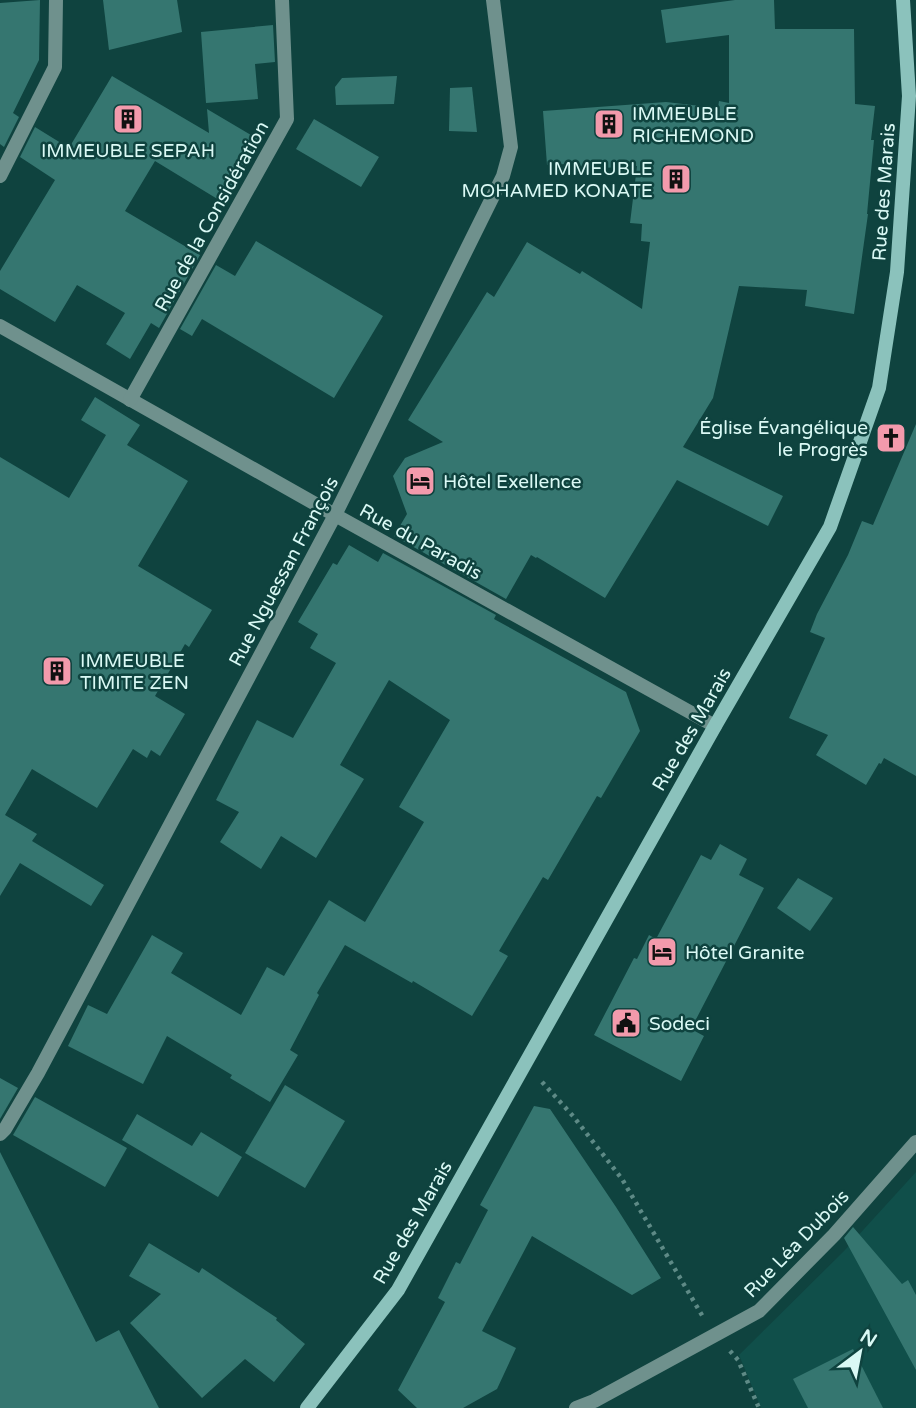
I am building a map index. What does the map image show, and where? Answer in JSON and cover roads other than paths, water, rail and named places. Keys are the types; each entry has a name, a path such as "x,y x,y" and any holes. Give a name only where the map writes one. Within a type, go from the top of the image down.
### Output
{"street":[{"path":"0,176 55,67 56,0"},
{"name":"Rue de la Considération","path":"130,400 287,119 282,0"},
{"name":"Rue Nguessan François","path":"0,1134 38,1073 335,515 503,176 511,148 493,0"},
{"name":"Rue des Marais","path":"307,1408 398,1290 830,527 879,388 897,272 909,96 903,0"},
{"name":"Rue du Paradis","path":"0,327 715,726"},
{"name":"Rue Léa Dubois","path":"576,1408 594,1401 759,1311 834,1235 916,1142"}],"place":[{"name":"IMMEUBLE SEPAH","path":"128,119"},
{"name":"IMMEUBLE RICHEMOND","path":"609,124"},
{"name":"IMMEUBLE MOHAMED KONATE","path":"676,179"},
{"name":"Église Évangélique le Progrès","path":"891,438"},
{"name":"Hôtel Exellence","path":"420,481"},
{"name":"IMMEUBLE TIMITE ZEN","path":"57,671"},
{"name":"Hôtel Granite","path":"662,952"},
{"name":"Sodeci","path":"626,1023"}]}
